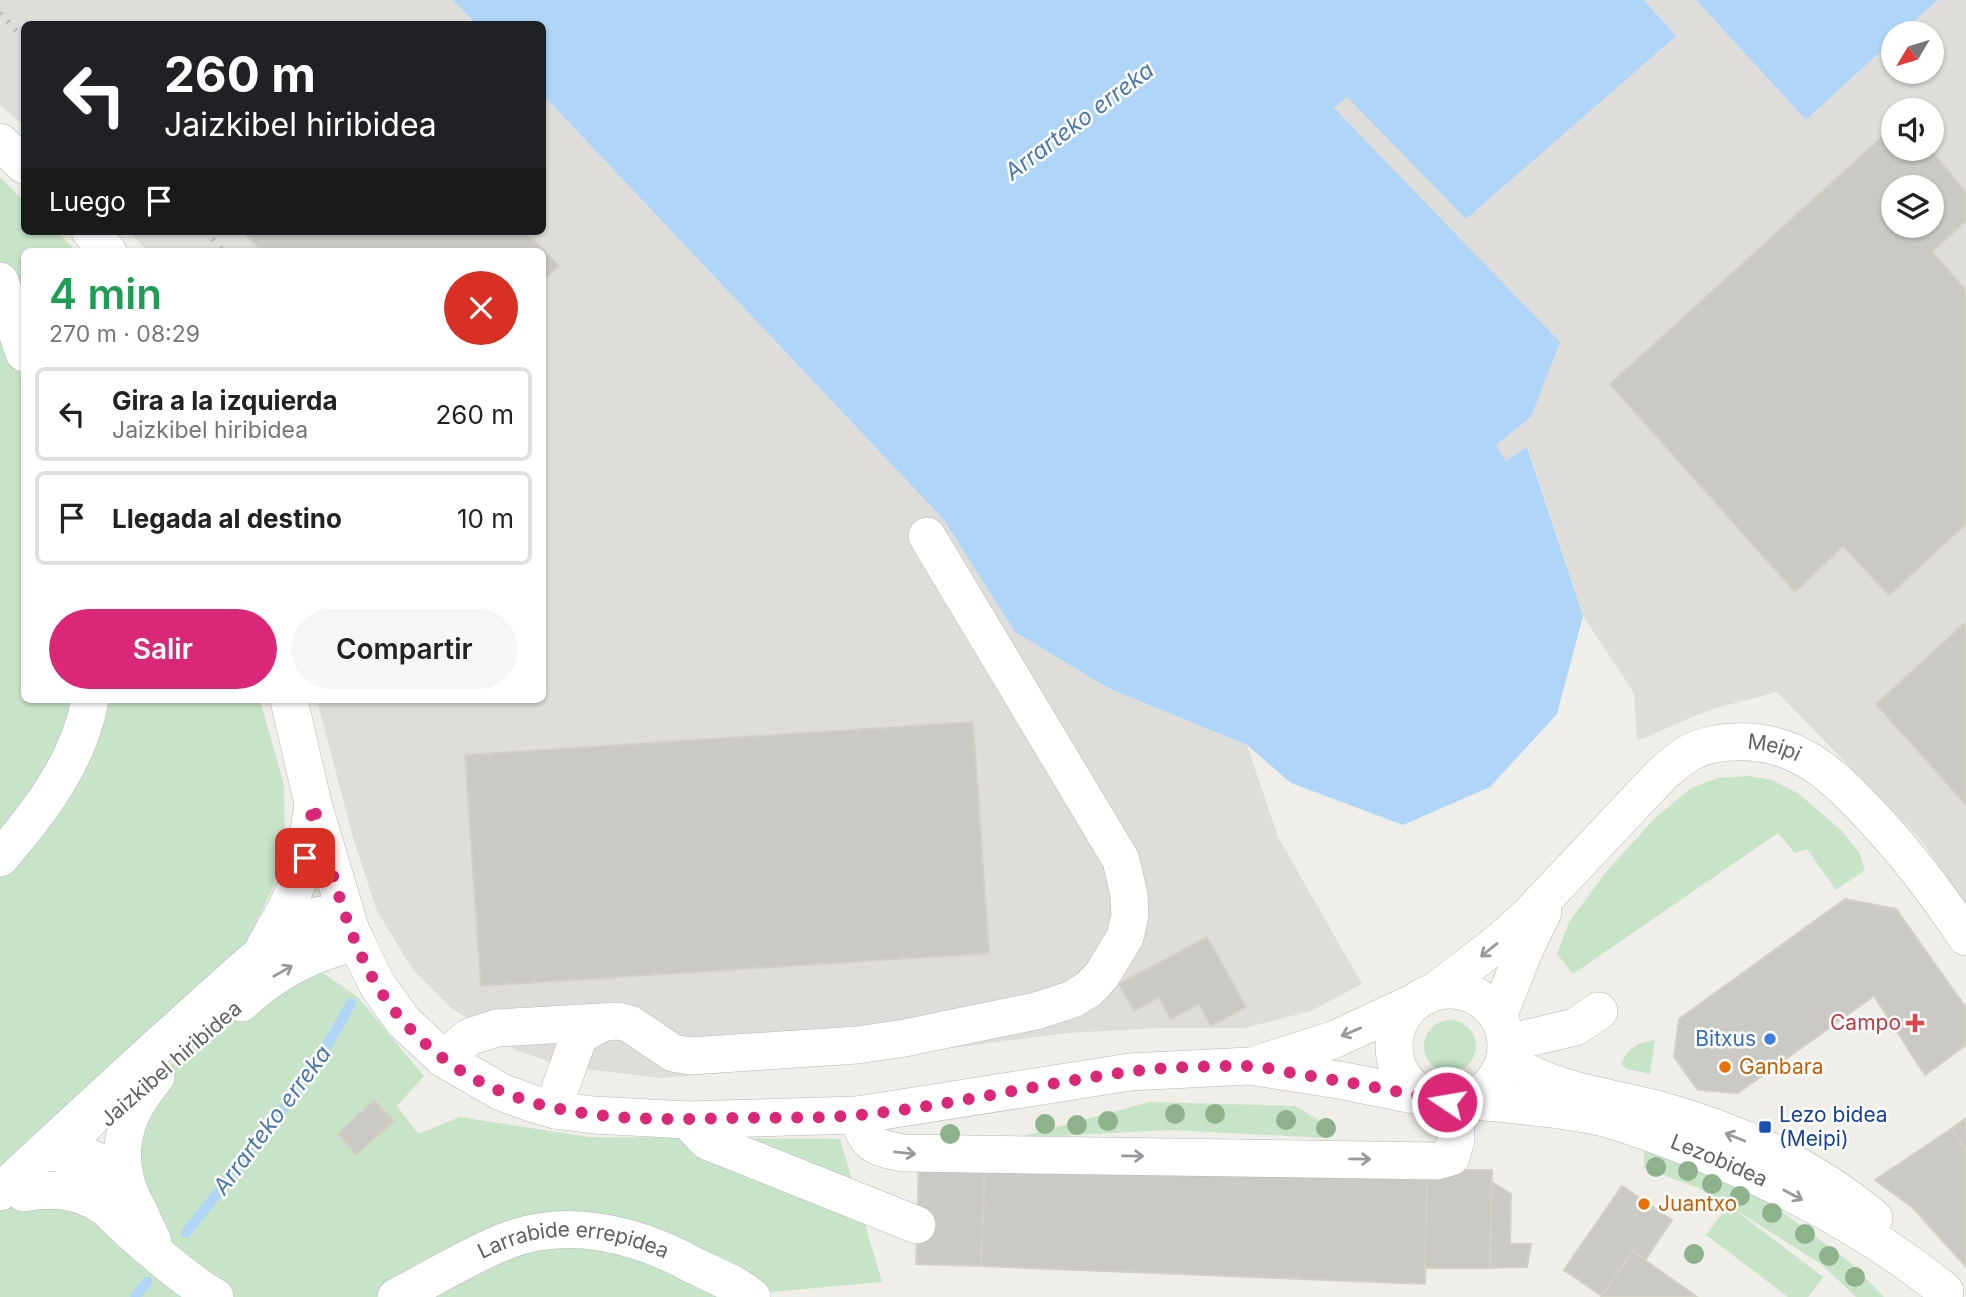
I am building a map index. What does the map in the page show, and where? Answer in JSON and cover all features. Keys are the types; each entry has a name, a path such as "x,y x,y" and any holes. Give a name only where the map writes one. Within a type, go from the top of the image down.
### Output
{"street":[{"path":"0,142 21,162"},
{"path":"0,281 21,344"},
{"path":"444,1059 469,1037 497,1028 619,1021 630,1024 673,1053 690,1056 857,1045 905,1038 1062,1004 1089,989 1114,958 1125,937 1130,915 1129,895 1121,860 927,536"},
{"path":"0,858 29,824 74,754 89,703"},
{"name":"Jaizkibel hiribidea","path":"143,1074 259,955 274,933 296,884 305,858 313,804 290,703"},
{"name":"Meipi","path":"1423,998 1497,943 1557,887 1664,773 1689,753 1720,742 1753,741 1786,749 1817,765 1845,787 1929,882 1966,937"},
{"path":"313,804 353,937 378,986 404,1022 444,1059 465,1073 501,1092 555,1110 687,1120 857,1115 1130,1072 1249,1066 1333,1040 1423,998 1452,989 1470,993 1486,1002 1503,1040 1491,1085 1450,1106"},
{"name":"Meipi","path":"1503,1040 1524,951 1557,887"},
{"name":"Jaizkibel hiribidea","path":"143,1074 263,983 307,958 353,937 344,922 334,916 323,915 313,918 259,955"},
{"path":"1423,998 1401,1018 1395,1036 1395,1055 1401,1073 1412,1088 1450,1106"},
{"path":"1503,1040 1587,1019 1567,1047 1566,1065 1580,1091"},
{"path":"555,1110 579,1036 603,1022"},
{"name":"Lezobidea","path":"1503,1040 1529,1074 1580,1091 1701,1123 1787,1160 1828,1184 1888,1229 1921,1262 1947,1294"},
{"name":"Lezobidea","path":"1249,1066 1339,1080 1450,1106 1604,1119 1669,1140 1732,1165 1793,1195 1877,1242 1947,1294"},
{"path":"8,1197 143,1074"},
{"path":"120,1204 125,1180 122,1158 124,1136 130,1114 141,1094 143,1074"},
{"path":"857,1115 865,1137 880,1149 904,1153 1437,1161 1451,1157 1456,1140 1450,1106"},
{"path":"687,1120 707,1141 856,1198 917,1225"},
{"path":"53,1155 92,1157 105,1165 122,1180 120,1204 161,1258 185,1279 215,1297"},
{"path":"8,1197 39,1190 68,1191 95,1200 120,1204"},
{"name":"Larrabide errepidea","path":"396,1297 506,1241 535,1233 565,1230 596,1231 655,1247 753,1296"}],"shaded area":[{"path":"0,0 453,0 473,21 21,21 21,123 0,105"},
{"path":"1644,0 1696,0 1806,120 1881,51 1881,84 1944,84 1944,21 1914,21 1938,0 1966,0 1966,904 1920,839 1777,692 1709,710 1637,741 1634,693 1583,616 1528,448 1506,461 1496,445 1531,417 1334,108 1346,97 1676,36"},
{"path":"546,98 944,520 1015,632 1108,688 1247,745 1278,837 1362,984 1311,1011 1245,1028 1158,1028 1068,1033 818,1065 661,1078 561,1066 516,1050 450,1007 413,970 377,911 354,841 318,703 546,703 546,248 144,248 133,235 546,235"}],"green space":[{"path":"0,177 21,198 21,235 60,235 73,248 21,248 21,703 261,703 284,785 285,841 272,890 245,945 37,1153 125,1180 156,1077 263,983 284,969 324,974 358,997 424,1076 397,1106 418,1134 460,1117 589,1137 840,1139 882,1282 749,1294 752,1297 0,1297"},
{"path":"1749,776 1772,780 1799,794 1841,830 1859,852 1865,870 1836,890 1807,849 1795,853 1778,833 1573,974 1557,954 1569,922 1606,872 1654,819 1691,788 1718,778"},
{"path":"1450,1020 1469,1027 1476,1046 1469,1065 1450,1072 1431,1065 1424,1046 1431,1027"},
{"path":"1655,1040 1650,1074 1627,1069 1621,1064 1634,1047"},
{"path":"1150,1102 1295,1106 1332,1128 1326,1138 1171,1130 1016,1138"},
{"path":"1644,1149 1710,1170 1774,1206 1850,1262 1884,1297 1856,1297 1821,1264 1731,1207 1823,1277 1808,1297 1788,1297 1706,1235 1728,1205 1698,1188 1644,1168"}],"water":[{"path":"453,0 1644,0 1676,36 1466,219 1347,97 1334,108 1560,342 1531,417 1496,445 1506,461 1527,447 1583,616 1557,714 1490,787 1403,825 1291,783 1247,745 1108,688 1015,632 944,520 546,98 546,21 473,21"},
{"path":"1696,0 1938,0 1914,21 1881,21 1881,51 1806,120"}],"building":[{"path":"1881,138 1881,161 1940,161 1966,192 1966,221 1932,252 1966,290 1966,524 1889,595 1843,546 1795,592 1610,384"},
{"path":"246,235 529,235 542,248 258,248"},
{"path":"546,253 559,266 546,277"},
{"path":"1966,622 1966,805 1876,704"},
{"path":"973,722 989,953 481,986 465,755"},
{"path":"1845,899 1896,909 1966,1008 1966,1045 1925,1075 1874,996 1738,1093 1698,1090 1674,1057 1679,1019"},
{"path":"1207,937 1246,1007 1211,1026 1199,1004 1171,1019 1159,997 1134,1011 1119,984"},
{"path":"374,1100 394,1121 356,1155 338,1134"},
{"path":"1966,1118 1966,1150 1951,1129"},
{"path":"1951,1129 1966,1150 1966,1267 1912,1207 1875,1180"},
{"path":"919,1160 985,1163 981,1266 916,1264"},
{"path":"985,1163 1428,1177 1425,1284 981,1266"},
{"path":"1427,1170 1492,1170 1490,1268 1425,1268"},
{"path":"1492,1182 1511,1194 1510,1244 1531,1244 1527,1267 1490,1268"},
{"path":"1622,1186 1672,1220 1645,1260 1633,1251 1602,1296 1564,1270"},
{"path":"1633,1251 1645,1260 1697,1297 1601,1297"}],"waterway":[{"name":"Arrarteko erreka","path":"186,1233 295,1093 351,1003"},
{"name":"Arrarteko erreka","path":"135,1297 147,1282"}],"railway":[{"path":"0,13 21,36"},
{"path":"209,235 221,248"}],"place":[{"name":"Campo","path":"1915,1023"},
{"name":"Bitxus","path":"1770,1039"},
{"name":"Ganbara","path":"1725,1067"},
{"name":"Lezo bidea (Meipi)","path":"1765,1127"},
{"name":"Juantxo","path":"1644,1204"}],"route":[{"path":"305,858 313,804 358,950 378,986 404,1022 436,1052 465,1073 501,1092 555,1110 687,1120 857,1115 1130,1072 1249,1066 1339,1080 1447,1102"}]}
